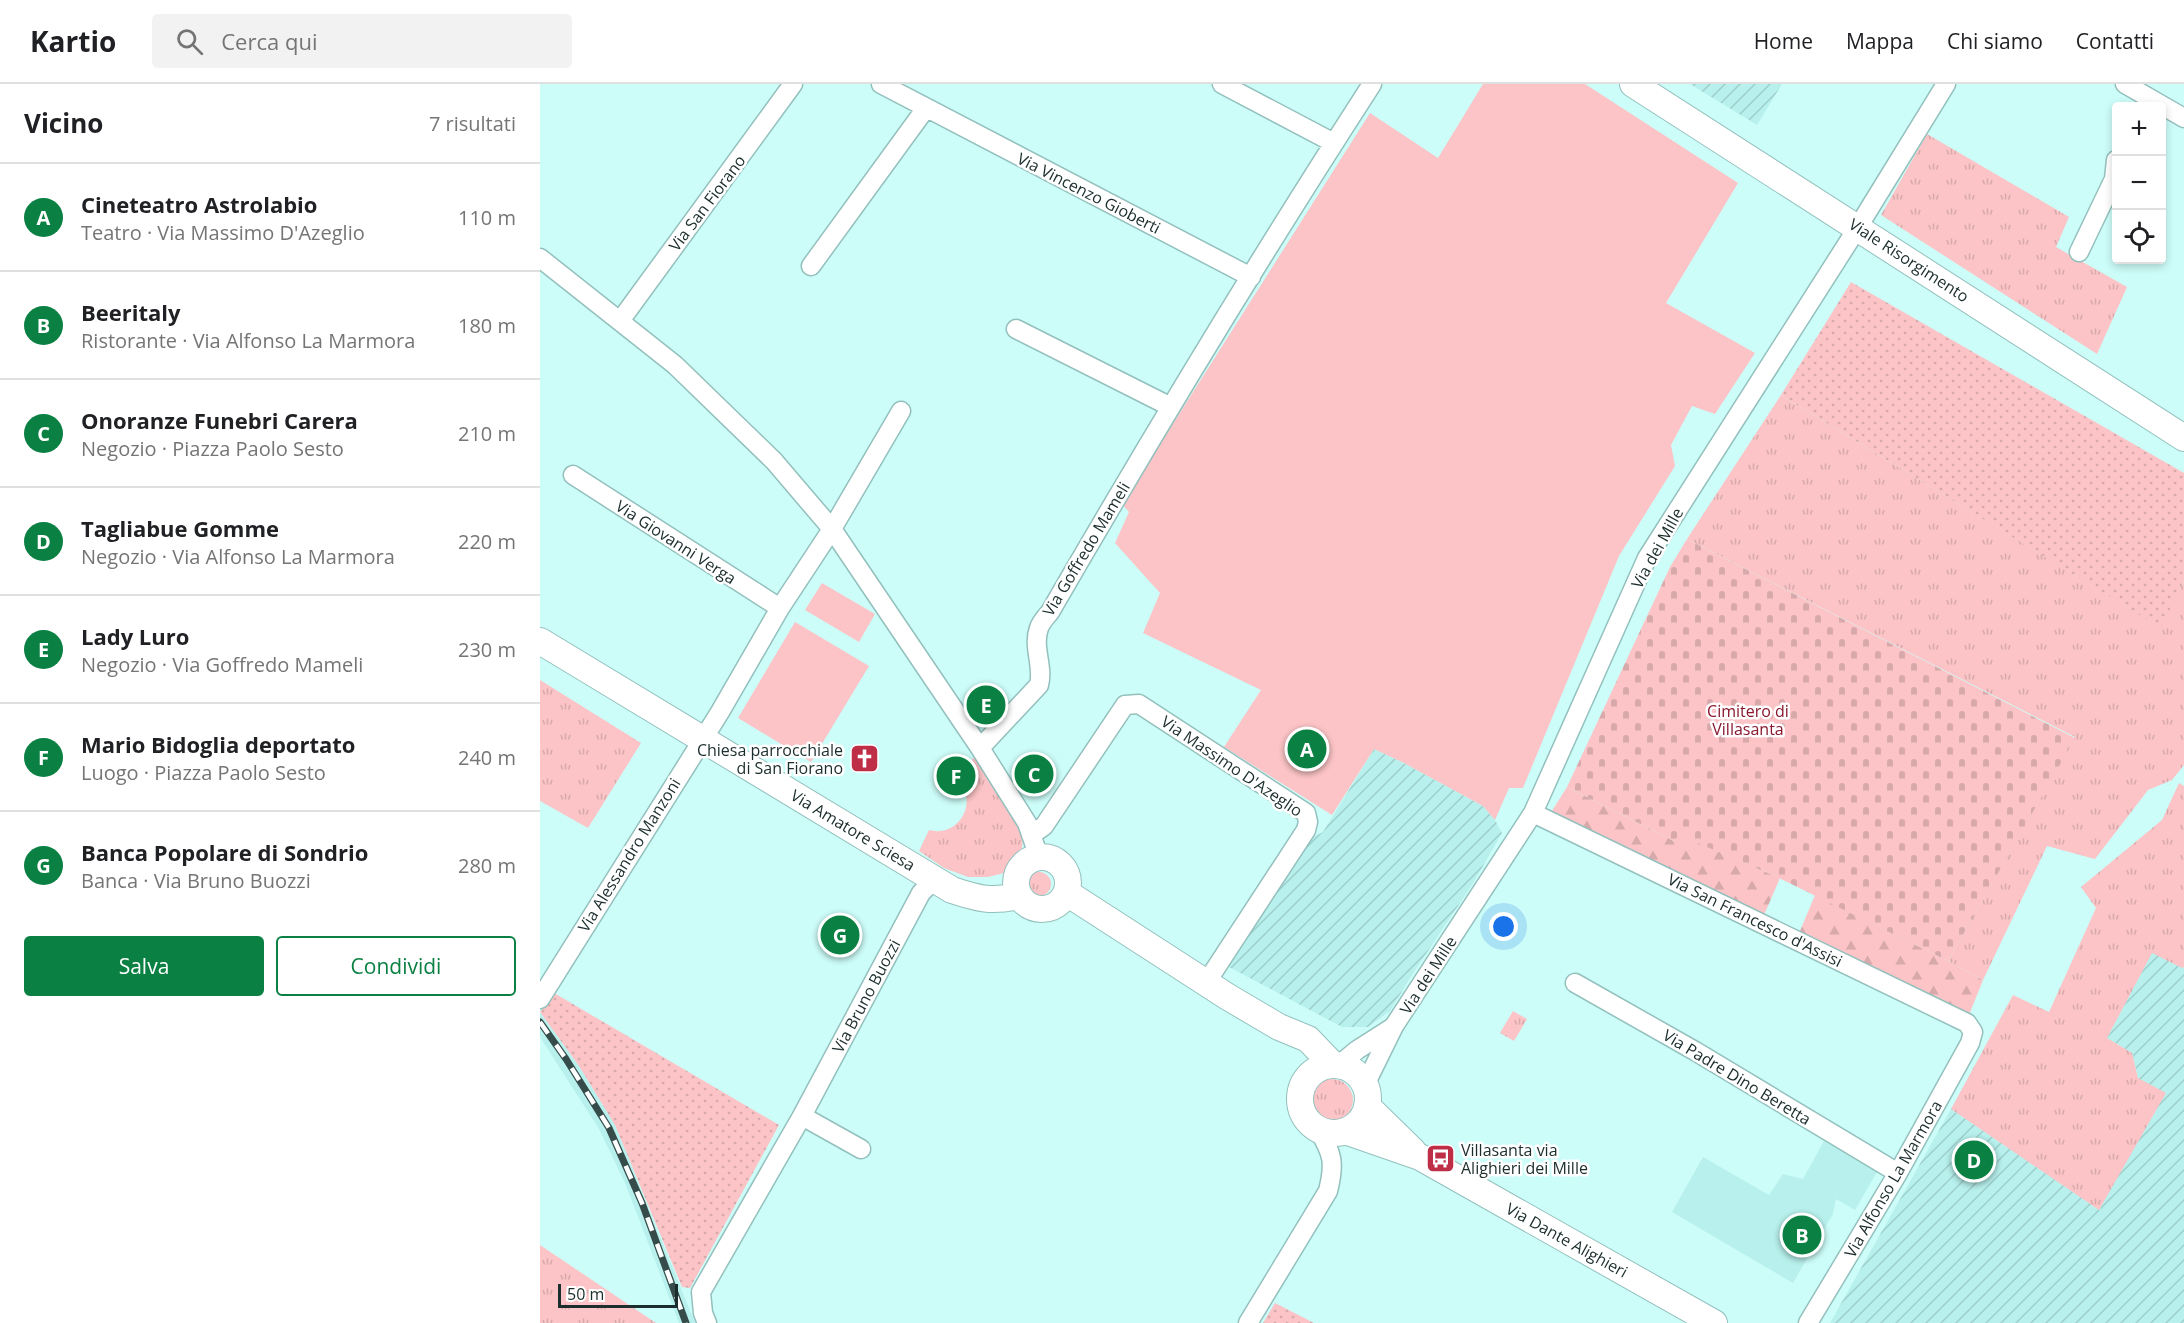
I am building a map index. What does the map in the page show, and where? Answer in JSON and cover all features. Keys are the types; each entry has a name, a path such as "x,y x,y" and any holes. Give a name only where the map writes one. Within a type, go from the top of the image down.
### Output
{"street":[{"name":"Via San Fiorano","path":"620,321 793,84"},
{"name":"Via Vincenzo Gioberti","path":"881,84 1251,277"},
{"path":"1222,84 1334,143"},
{"name":"Via Goffredo Mameli","path":"980,748 1039,685 1042,673 1036,640 1039,627 1171,407 1372,84"},
{"name":"Viale Risorgimento","path":"1634,84 2184,438"},
{"name":"Via dei Mille","path":"1366,1095 1394,1026 1533,813 1647,558 1858,227 1946,84"},
{"path":"2125,84 2147,102"},
{"path":"812,266 926,108"},
{"path":"2166,110 2184,118"},
{"path":"2079,252 2112,183"},
{"path":"542,266 620,321 675,365 774,461 832,529 980,748 1027,823 1035,846 1064,869 1068,879 1066,893 1058,904 1043,910 1032,907 1019,896 1016,881 1019,870 1030,860 1035,846"},
{"path":"1016,329 1171,407"},
{"name":"Via Alessandro Manzoni","path":"540,999 703,738 780,608 832,529 901,411"},
{"name":"Via Giovanni Verga","path":"573,476 780,608"},
{"name":"Via Amatore Sciesa","path":"540,641 951,890 996,901 1019,896"},
{"name":"Via Massimo D'Azeglio","path":"1035,846 1044,826 1125,705 1132,704 1139,704 1306,813 1308,822 1306,830 1206,983"},
{"name":"Via San Francesco d'Assisi","path":"1533,813 1967,1023 1973,1032"},
{"name":"Via Bruno Buozzi","path":"707,1323 703,1313 701,1292 802,1116 921,893 934,880"},
{"path":"1066,893 1206,983 1279,1027 1308,1039 1336,1065"},
{"name":"Via Padre Dino Beretta","path":"1575,983 1695,1051 1898,1173"},
{"name":"Via dei Mille","path":"1336,1065 1394,1026"},
{"path":"1279,1027 1305,1066 1307,1078"},
{"name":"Via Alfonso La Marmora","path":"1808,1323 1898,1173 1970,1043 1973,1032"},
{"path":"1336,1065 1354,1071 1366,1095 1359,1121 1345,1131 1326,1132 1309,1122 1302,1112 1301,1089 1314,1071 1323,1066 1336,1065"},
{"name":"Via Dante Alighieri","path":"1366,1095 1420,1157"},
{"path":"802,1116 861,1149"},
{"path":"1248,1323 1328,1191 1333,1171 1331,1155 1318,1129"},
{"name":"Via Dante Alighieri","path":"1345,1131 1420,1157 1714,1323"}],"shaded area":[{"path":"1690,84 1782,84 1757,125"},
{"path":"1374,749 1483,806 1502,833 1472,885 1390,1011 1368,1027 1342,1027 1229,967 1311,838 1323,832"},
{"path":"2152,952 2184,967 2184,1323 1830,1323 1951,1109 2100,1210 2138,1078 2132,1053 2107,1038"},
{"path":"540,1012 579,1066 615,1125 695,1323 679,1323 625,1183 599,1129 540,1037"},
{"path":"1824,1141 1877,1172 1855,1210 1836,1199 1833,1214 1793,1283 1672,1212 1703,1157 1769,1195 1783,1174 1803,1179"}],"green space":[{"path":"1483,84 1585,84 1738,183 1666,303 1755,353 1715,414 1692,406 1671,445 1675,466 1619,556 1523,788 1509,788 1495,820 1483,806 1374,749 1332,815 1224,747 1261,690 1143,633 1160,593 1115,543 1129,512 1122,504 1370,113 1438,158"},
{"path":"1927,134 2069,217 2056,247 2127,287 2097,354 1881,215"},
{"path":"1851,282 2184,473 2184,580 2161,628 1781,395"},
{"path":"1781,395 2160,627 2184,580 2184,765 2172,780 2148,790 2095,859 2047,846 1983,980 1948,961 2075,737 1687,539"},
{"name":"Cimitero di Villasanta","path":"1687,539 2075,738 1948,961 1775,876 1679,835 1674,841 1567,787 1670,567"},
{"path":"822,583 875,614 859,642 805,610"},
{"path":"795,622 869,666 811,762 738,718"},
{"path":"540,680 641,743 588,828 540,801"},
{"path":"974,757 1018,825 1023,839 1021,855 1004,873 988,877 968,877 944,868 919,851 929,830 949,829 963,816 967,798 958,780"},
{"path":"2179,783 2184,786 2184,967 2152,953 2107,1038 2132,1053 2138,1078 2166,1093 2099,1210 1951,1109 2013,995 2049,1012 2096,908 2081,887 2162,820"},
{"path":"1567,787 1674,841 1678,834 1780,878 1764,915 1550,814"},
{"path":"1039,872 1047,876 1051,884 1047,892 1039,896 1031,892 1027,884 1031,876"},
{"path":"1815,895 1983,980 1969,1015 1800,931"},
{"path":"554,993 779,1125 690,1288 682,1287 615,1125 579,1066 540,1012"},
{"path":"1513,1011 1527,1019 1514,1041 1500,1033"},
{"path":"1332,1079 1347,1085 1353,1100 1347,1115 1332,1121 1317,1115 1311,1100 1317,1085"},
{"path":"540,1245 656,1323 540,1323"},
{"path":"1275,1303 1314,1323 1263,1323"}],"railway":[{"path":"540,1022 609,1128 642,1203 686,1323"}],"place":[{"name":"Lady Luro","path":"986,705"},
{"name":"Cineteatro Astrolabio","path":"1307,749"},
{"name":"Chiesa parrocchiale di San Fiorano","path":"864,759"},
{"name":"Onoranze Funebri Carera","path":"1034,774"},
{"name":"Mario Bidoglia deportato","path":"956,776"},
{"name":"Banca Popolare di Sondrio","path":"840,935"},
{"name":"Villasanta via Alighieri dei Mille","path":"1440,1159"},
{"name":"Tagliabue Gomme","path":"1974,1160"},
{"name":"Beeritaly","path":"1802,1235"}]}
